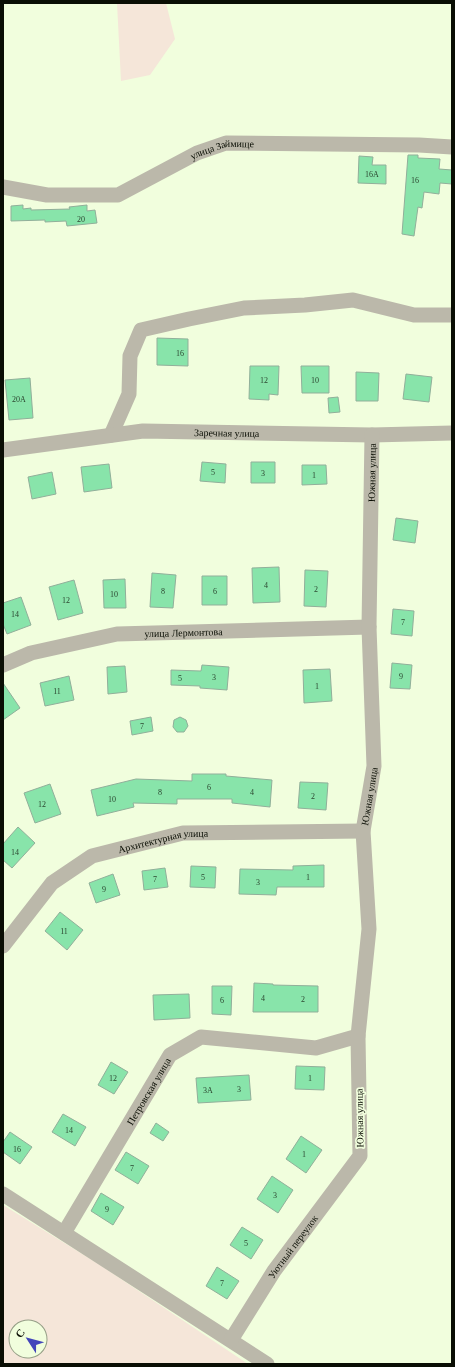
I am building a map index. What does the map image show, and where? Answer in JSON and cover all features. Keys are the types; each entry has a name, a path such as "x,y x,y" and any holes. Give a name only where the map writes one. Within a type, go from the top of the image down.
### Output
{"street":[{"name":"улица Займище","path":"3,187 47,195 118,195 197,153 226,143 419,145 452,147"},
{"path":"111,435 129,394 130,356 141,330 244,308 305,306 353,300 414,315 452,315"},
{"name":"Заречная улица","path":"3,450 143,431 372,435 452,433"},
{"name":"Южная улица","path":"360,1156 358,1036 369,929 363,831 374,766 369,627 372,435"},
{"name":"улица Лермонтова","path":"3,665 31,652 117,634 369,627"},
{"name":"Архитектурная улица","path":"3,946 52,883 92,856 183,833 363,831"},
{"name":"Петровская улица","path":"64,1233 170,1055 201,1037 316,1048 358,1036"},
{"name":"Уютный переулок","path":"231,1340 274,1271 360,1156"},
{"path":"3,1194 267,1364"}],"shaded area":[{"path":"117,3 166,3 175,39 150,75 121,81"},
{"path":"3,1205 100,1265 248,1364 3,1364"}],"building":[{"path":"408,155 418,155 418,158 440,159 439,169 452,170 452,184 440,183 439,194 424,192 422,208 418,207 414,236 402,234"},
{"path":"359,156 373,157 372,165 386,165 386,184 358,183"},
{"path":"23,205 23,209 31,208 31,210 70,209 69,207 87,205 87,211 95,210 97,223 67,226 66,221 11,221 11,206"},
{"path":"157,338 188,339 188,366 157,365"},
{"path":"250,366 279,366 278,395 269,394 269,400 249,399"},
{"path":"301,366 329,366 329,393 302,393"},
{"path":"356,372 379,373 378,401 356,401"},
{"path":"406,374 432,377 429,402 403,399"},
{"path":"30,378 33,418 9,420 5,380"},
{"path":"338,397 340,412 329,413 328,398"},
{"path":"202,462 226,464 225,483 200,481"},
{"path":"251,462 275,462 275,483 251,483"},
{"path":"109,464 112,488 84,492 81,467"},
{"path":"302,465 326,465 327,484 302,485"},
{"path":"52,472 56,494 32,499 28,477"},
{"path":"396,518 418,521 415,543 393,540"},
{"path":"279,567 280,602 253,603 252,568"},
{"path":"305,570 328,571 326,607 304,606"},
{"path":"152,573 176,575 173,608 150,607"},
{"path":"202,576 227,576 227,605 202,605"},
{"path":"125,579 126,608 104,608 103,580"},
{"path":"74,580 83,613 58,620 49,587"},
{"path":"21,597 31,625 7,634 3,624 3,603"},
{"path":"393,609 414,611 412,636 391,634"},
{"path":"392,663 412,665 410,689 390,688"},
{"path":"202,665 229,667 227,690 200,688 200,686 171,685 171,670 201,671"},
{"path":"125,666 127,692 108,694 107,667"},
{"path":"330,669 332,701 304,703 303,670"},
{"path":"69,676 74,700 45,706 40,683"},
{"path":"3,683 20,708 3,720"},
{"path":"151,717 153,731 132,735 130,721"},
{"path":"180,717 186,720 188,726 184,732 177,732 173,727 174,720"},
{"path":"192,774 226,774 226,776 272,780 270,807 232,803 232,799 177,799 177,804 133,803 134,807 97,816 91,790 136,779 192,781"},
{"path":"300,782 328,783 326,810 298,808"},
{"path":"50,784 61,814 35,823 24,793"},
{"path":"18,827 35,843 12,868 3,860 3,844"},
{"path":"324,865 324,887 277,887 276,895 239,894 240,869 293,870 293,866"},
{"path":"191,866 216,867 215,888 190,887"},
{"path":"165,868 168,887 144,890 142,871"},
{"path":"113,874 120,895 96,903 89,883"},
{"path":"60,912 83,930 67,950 45,931"},
{"path":"254,983 318,986 318,1012 253,1012"},
{"path":"212,986 232,986 231,1015 212,1014"},
{"path":"189,994 190,1018 154,1020 153,995"},
{"path":"111,1062 128,1072 114,1094 98,1085"},
{"path":"296,1066 325,1067 324,1090 295,1089"},
{"path":"249,1075 251,1100 198,1103 196,1078"},
{"path":"63,1114 86,1127 75,1146 52,1132"},
{"path":"156,1123 169,1132 163,1141 150,1133"},
{"path":"10,1132 32,1147 20,1164 3,1152 3,1142"},
{"path":"301,1136 322,1150 306,1173 286,1159"},
{"path":"126,1152 149,1166 138,1184 115,1170"},
{"path":"272,1176 293,1190 278,1213 257,1199"},
{"path":"101,1193 124,1207 113,1225 91,1211"},
{"path":"242,1227 263,1240 251,1259 230,1245"},
{"path":"217,1267 239,1281 227,1299 206,1286"}]}
